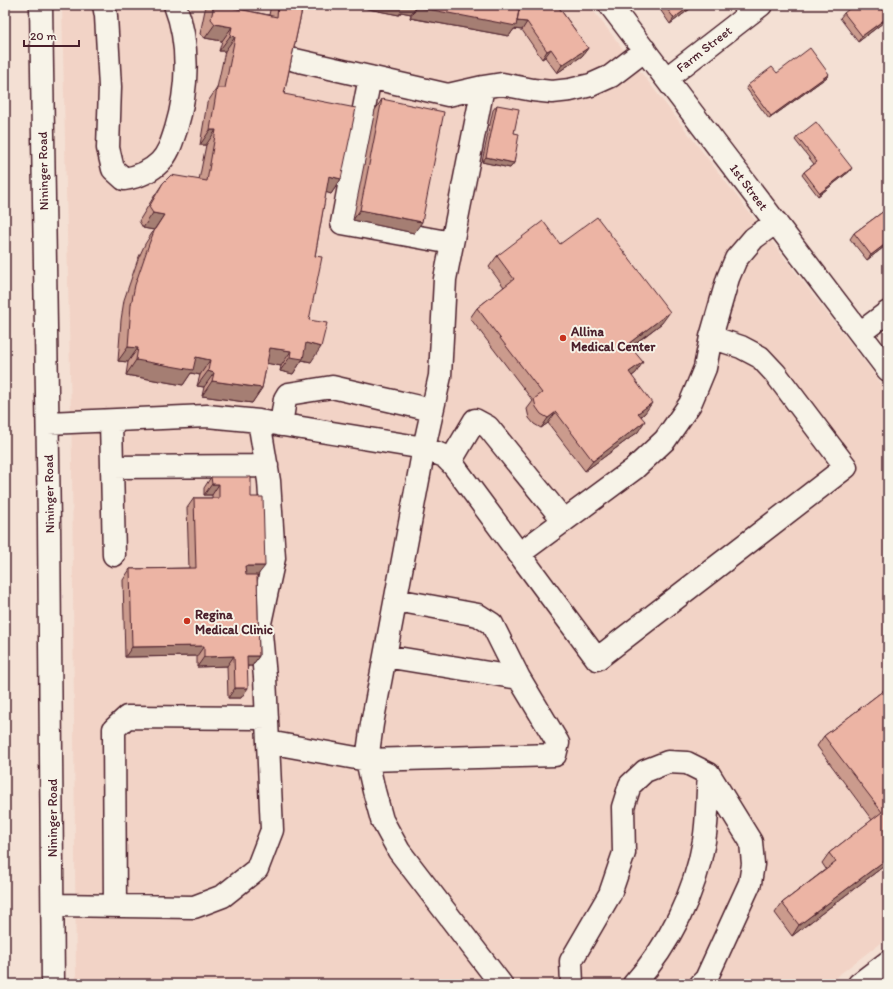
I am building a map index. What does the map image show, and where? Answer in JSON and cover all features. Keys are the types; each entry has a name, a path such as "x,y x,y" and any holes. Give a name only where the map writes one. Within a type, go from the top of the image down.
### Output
{"street":[{"name":"Nininger Road","path":"40,5 48,423 54,984"},
{"path":"104,5 110,87 108,148 113,170 124,179 136,177 147,172 160,162 169,149 181,111 185,82 185,54 182,29 175,5"},
{"name":"1st Street","path":"610,5 888,370"},
{"name":"Farm Street","path":"667,78 761,5"},
{"path":"295,60 448,96 502,84 552,92 592,85 611,76 645,50"},
{"path":"370,77 342,224 452,244"},
{"path":"483,87 445,278 440,376 424,448 372,724 367,760 382,820 400,851 501,984"},
{"path":"519,554 634,469 665,440 690,404 705,368 711,337 728,278 736,259 754,238 776,222"},
{"path":"860,333 888,312"},
{"path":"48,423 207,416 259,421 424,448 444,456 597,659 846,467 775,373 760,358 741,347 711,337"},
{"path":"281,425 284,399 288,394 332,387 432,410"},
{"path":"450,462 475,420 488,427 564,521"},
{"path":"111,421 114,555"},
{"path":"53,905 194,907 223,896 257,869 272,830 267,718 260,623 274,558 269,481 259,421"},
{"path":"112,467 267,466"},
{"path":"268,742 367,760 555,755 558,743 519,678 492,624 478,615 396,600"},
{"path":"385,656 519,678"},
{"path":"115,906 114,729 127,717 267,718"},
{"path":"572,984 571,961 610,894 624,853 623,808 630,785 645,771 668,762 687,764 709,774 751,842 753,864 750,883 706,979 701,984"},
{"path":"634,984 644,974 670,936 690,893 704,840 709,774"},
{"path":"859,984 888,962"}],"shaded area":[{"path":"62,5 589,5 888,392 888,937 827,984 76,984 72,462"}],"building":[{"path":"214,5 234,5 234,8 277,17 278,5 303,5 284,94 356,108 341,179 329,176 315,256 322,257 309,320 327,323 321,347 306,343 303,359 290,357 291,351 270,348 262,388 212,381 214,373 208,371 210,360 196,357 193,370 136,360 138,348 128,347 131,305 135,285 155,229 164,215 153,213 149,207 163,183 171,175 207,181 216,130 210,130 217,88 225,88 235,37 230,36 232,27 215,24 211,19"},
{"path":"418,5 520,5 516,26 417,7"},
{"path":"520,5 557,5 588,48 562,65 551,49 547,51 527,22 517,21"},
{"path":"664,5 692,5 674,18"},
{"path":"854,5 888,5 888,17 862,36 844,13"},
{"path":"810,48 829,74 771,116 748,85 772,67 777,73"},
{"path":"382,99 444,112 422,222 360,210"},
{"path":"497,105 519,109 514,133 519,134 514,163 486,157"},
{"path":"816,122 852,168 820,193 804,172 817,162 797,137"},
{"path":"888,208 888,242 871,255 854,233"},
{"name":"Allina Medical Center","path":"597,217 670,312 628,344 643,362 629,372 652,403 638,413 645,421 593,461 556,412 548,418 541,414 536,407 534,399 542,393 477,308 514,279 497,256 543,221 560,244"},
{"name":"Regina Medical Clinic","path":"211,477 251,477 251,497 263,497 265,566 245,566 246,575 257,575 259,656 247,656 248,688 235,688 234,656 204,657 204,646 132,647 130,569 196,568 194,498 219,498 219,484 212,484"},
{"path":"888,687 888,858 799,925 782,903 836,862 829,853 882,812 824,736"}],"place":[{"name":"Allina Medical Center","path":"563,338"},
{"name":"Regina Medical Clinic","path":"187,621"}]}
